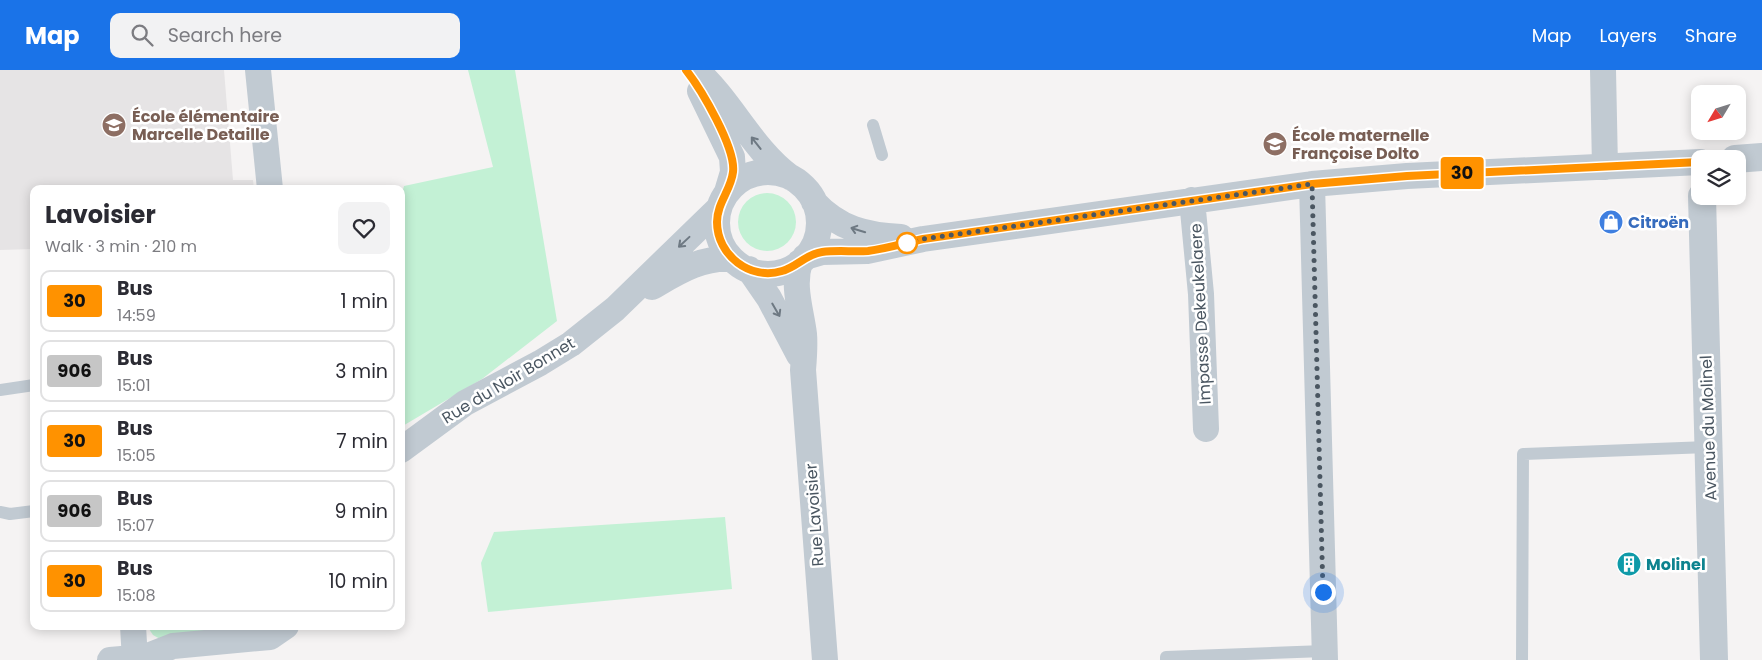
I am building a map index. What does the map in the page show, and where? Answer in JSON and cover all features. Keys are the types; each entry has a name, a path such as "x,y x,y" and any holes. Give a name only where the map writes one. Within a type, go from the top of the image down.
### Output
{"street":[{"path":"258,70 270,185"},
{"path":"686,70 710,108 732,157 733,172 717,222 719,235 740,264 761,273 775,273 822,252 866,251 923,239 1312,184 1407,176 1691,162"},
{"path":"696,70 718,93 768,158 807,190 814,202 818,216 818,231 813,245 802,260"},
{"path":"1603,70 1605,167"},
{"path":"1746,158 1762,157"},
{"path":"1746,168 1762,170"},
{"path":"723,200 737,182 756,173 777,173 790,177"},
{"path":"1312,184 1324,655"},
{"name":"Rue du Noir Bonnet","path":"405,447 465,403 556,354 614,309 723,200"},
{"name":"Impasse Dekeukelaere","path":"1192,200 1201,294 1206,429"},
{"path":"814,202 836,222 923,239"},
{"name":"Avenue du Molinel","path":"1702,205 1714,660"},
{"name":"Rue du Noir Bonnet","path":"614,309 690,266 710,259 740,264"},
{"name":"Rue Lavoisier","path":"802,260 797,285 804,335 803,370 825,660"},
{"name":"Rue Lavoisier","path":"740,264 769,298 786,327 803,370"},
{"path":"132,630 126,659 145,657 173,646 270,637 280,630"}],"lane":[{"path":"873,125 882,155"},
{"path":"0,390 30,386"},
{"path":"1522,660 1523,454 1708,447"},
{"path":"0,512 10,514 30,512"},
{"path":"1166,660 1166,657 1324,655"}],"shaded area":[{"name":"École élémentaire Marcelle Detaille","path":"0,70 224,70 233,180 253,180 254,185 30,185 30,249 0,250"}],"green space":[{"path":"468,70 515,70 557,321 482,379 405,425 405,186 493,167"},
{"path":"761,193 773,193 783,197 792,206 796,228 788,243 773,251 761,251 751,247 742,238 738,228 738,216 742,206 751,197"},
{"path":"725,517 732,589 488,612 481,563 494,532"},
{"path":"150,630 235,630 160,639 153,635"}],"bus line":[{"name":"30","path":"686,70 700,90 715,118 733,163 732,178 719,208 717,222 721,242 728,254 737,263 761,273 782,271 794,266 805,257 822,252 866,251 923,239 1312,184 1407,176 1691,162"}],"place":[{"name":"École élémentaire Marcelle Detaille","path":"114,125"},
{"name":"École maternelle Françoise Dolto","path":"1275,144"},
{"name":"Citroën","path":"1611,222"},
{"name":"Molinel","path":"1629,564"}],"route":[{"path":"907,243 923,239 1312,184 1323,592"}]}
